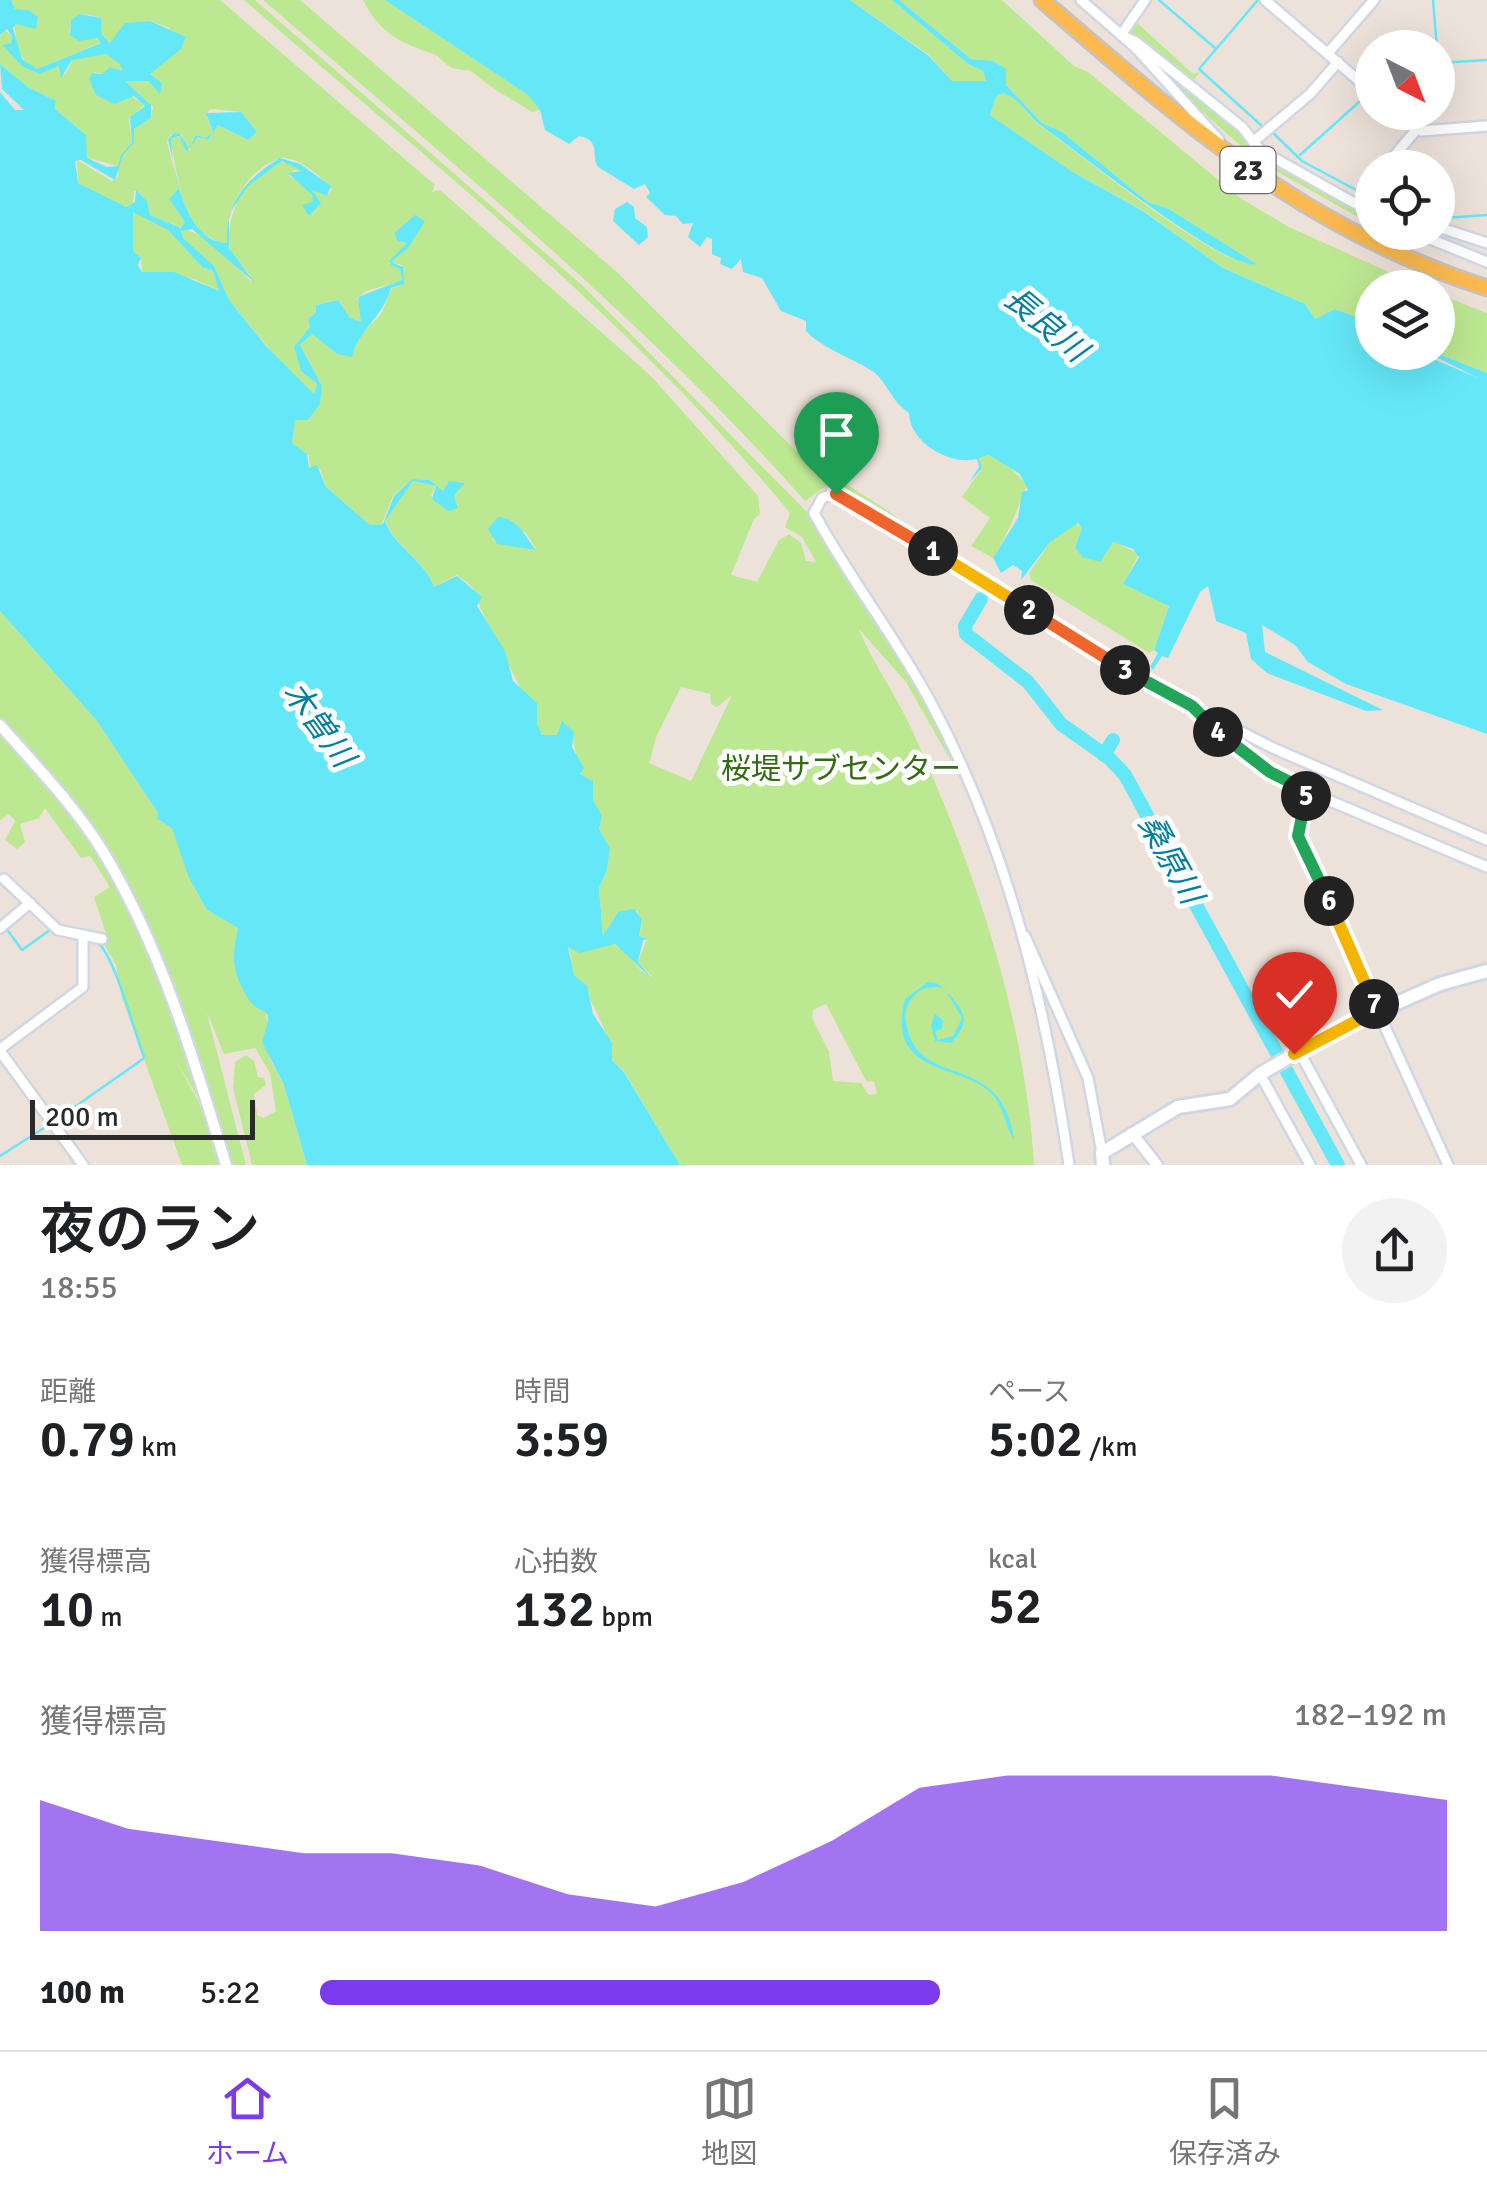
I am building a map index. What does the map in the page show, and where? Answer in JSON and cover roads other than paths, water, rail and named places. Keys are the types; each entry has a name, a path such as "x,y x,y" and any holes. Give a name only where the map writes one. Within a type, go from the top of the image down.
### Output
{"main road":[{"name":"23","path":"1042,0 1228,157 1353,232 1487,288"},
{"path":"1102,1159 1132,1134 1178,1107 1230,1099 1262,1073 1377,1010 1440,984 1487,972"}],"street":[{"path":"1081,0 1165,64 1253,142 1301,176 1355,205"},
{"path":"1122,34 1145,0"},
{"path":"1265,0 1355,77"},
{"path":"1328,54 1374,0"},
{"path":"1122,34 1221,142 1228,157"},
{"path":"1253,142 1310,94 1338,62"},
{"path":"1455,128 1487,126"},
{"path":"1399,150 1416,130"},
{"path":"1455,230 1487,243"},
{"path":"1455,249 1487,262"},
{"path":"1102,1159 1088,1078 1018,925 956,752 930,700 814,514 819,502 836,494 856,502 1110,661 1192,706 1275,749 1487,840"},
{"path":"1192,706 1205,724 1270,772 1487,867"},
{"path":"0,725 86,826 122,885 158,968 226,1165"},
{"path":"1308,791 1298,836 1448,1165"},
{"path":"4,879 58,930 102,939"},
{"path":"0,928 30,903"},
{"path":"1018,925 1048,1042 1069,1165"},
{"path":"83,935 83,988 0,1050 83,1165"},
{"path":"1297,1053 1361,1165"},
{"path":"1262,1073 1310,1165"},
{"path":"1132,1134 1157,1165"}],"water":[{"name":"木曽川","path":"0,0 11,0 15,9 28,10 38,17 36,29 16,24 13,28 22,59 37,69 101,43 97,38 79,41 70,35 71,20 80,14 101,18 102,35 110,43 125,23 150,21 186,37 181,49 150,74 162,83 160,94 148,81 125,81 151,105 151,118 134,129 134,143 123,155 115,180 81,160 75,161 78,183 126,207 135,202 136,190 147,201 150,215 181,228 185,222 169,199 179,188 192,218 213,240 227,243 229,219 229,248 254,282 192,229 181,231 183,238 214,266 229,300 266,346 314,394 317,384 301,371 294,347 310,327 308,318 316,313 316,305 338,300 350,318 361,322 358,297 402,280 400,269 389,261 407,243 398,241 394,233 415,215 425,221 408,248 391,262 403,267 404,284 391,288 352,357 337,354 312,334 300,345 322,386 320,404 308,420 295,420 292,443 307,454 309,468 317,465 326,487 370,525 383,524 394,496 412,479 430,480 443,491 449,481 465,483 454,495 458,508 448,511 432,499 436,486 413,481 385,521 434,587 457,576 482,597 477,606 505,651 513,681 537,703 537,724 542,735 557,735 562,721 574,732 572,747 584,768 580,774 593,781 593,800 602,816 599,829 610,848 599,888 603,936 618,912 634,909 642,920 639,936 648,939 643,940 638,962 654,981 615,944 580,953 568,947 574,975 587,986 593,1014 612,1043 612,1060 624,1072 680,1165 307,1165 284,1085 262,1042 267,1015 247,997 238,978 234,955 238,928 207,910 188,876 172,828 157,819 158,813 97,721 0,611 0,92 15,110 24,110 2,89 0,64 28,87 56,101 55,109 86,135 87,158 107,167 118,166 121,155 132,143 130,117 145,106 134,96 114,104 96,95 89,79 92,73 102,74 110,67 122,71 120,64 106,54 72,60 61,78 59,66 39,74 22,66 2,45 11,43 7,29 0,35","holes":["133,212 168,230 202,267 213,271 219,291 174,272 142,272 138,265 141,258 133,251"]},
{"name":"長良川","path":"385,0 850,0 929,56 952,81 986,81 983,71 968,64 892,0 899,0 971,59 993,61 1006,69 1006,85 1042,123 1062,132 1148,202 1169,209 1257,264 1241,261 1186,231 1044,128 1003,93 996,97 990,115 1071,171 1143,211 1223,268 1305,304 1315,319 1335,309 1355,317 1355,370 1455,368 1478,378 1455,366 1455,360 1487,373 1487,734 1346,684 1308,662 1295,645 1262,625 1265,652 1383,710 1366,711 1267,673 1251,659 1246,633 1216,621 1208,586 1200,592 1168,658 1162,656 1153,670 1150,667 1158,653 1154,650 1169,606 1123,584 1139,557 1133,549 1113,542 1100,562 1082,557 1075,547 1082,528 1078,523 1050,542 1021,580 1022,571 1013,565 1001,573 993,558 1018,518 1022,492 1028,490 1020,474 989,455 979,458 982,468 969,483 979,467 977,459 954,459 923,442 909,413 879,377 814,338 806,331 806,321 781,311 762,278 743,272 741,259 732,269 720,264 721,258 712,254 712,239 707,237 700,247 688,237 693,223 683,224 676,216 665,215 646,197 650,193 645,184 634,189 598,167 591,141 579,136 569,144 545,130 540,110 528,95"},
{"path":"241,112 257,132 248,140 218,125 208,140 198,137 187,152 179,136 171,138 174,166 168,139 174,133 180,134 189,149 196,135 206,138 213,132 206,113"},
{"path":"280,158 300,164 331,186 327,196 312,190 321,203 309,216 302,205 313,202 312,195 288,173 302,171 282,161 248,186 232,210 247,184"},
{"path":"627,202 634,207 635,218 647,227 648,237 639,245 613,221 615,209"},
{"path":"498,517 516,524 536,550 497,544 488,529"},
{"path":"928,982 943,988 925,989 910,1001 905,1019 911,1039 929,1060 992,1091 1007,1113 1014,1139 990,1092 927,1063 905,1041 902,1024 905,999"},
{"path":"946,991 963,1016 962,1028 951,1043 935,1041 931,1025 935,1014 943,1020 942,1028 935,1032 938,1040 953,1036 962,1018"}],"waterway":[{"path":"1159,0 1215,48"},
{"path":"1258,0 1199,69 1263,127"},
{"path":"1433,0 1436,30"},
{"path":"1455,62 1487,60"},
{"path":"1300,155 1355,106"},
{"path":"1272,132 1302,161 1355,189"},
{"path":"1455,217 1487,215"},
{"name":"桑原川","path":"981,599 965,626 966,634 1028,682 1061,724 1109,758 1125,775 1338,1165"},
{"path":"1104,755 1113,740"},
{"path":"6,928 22,950 50,930 78,940"},
{"path":"97,942 117,977 144,1057"},
{"path":"56,1120 143,1059"},
{"path":"0,1156 44,1128"}],"park label":[{"name":"桜堤サブセンター","path":"841,769"}]}
